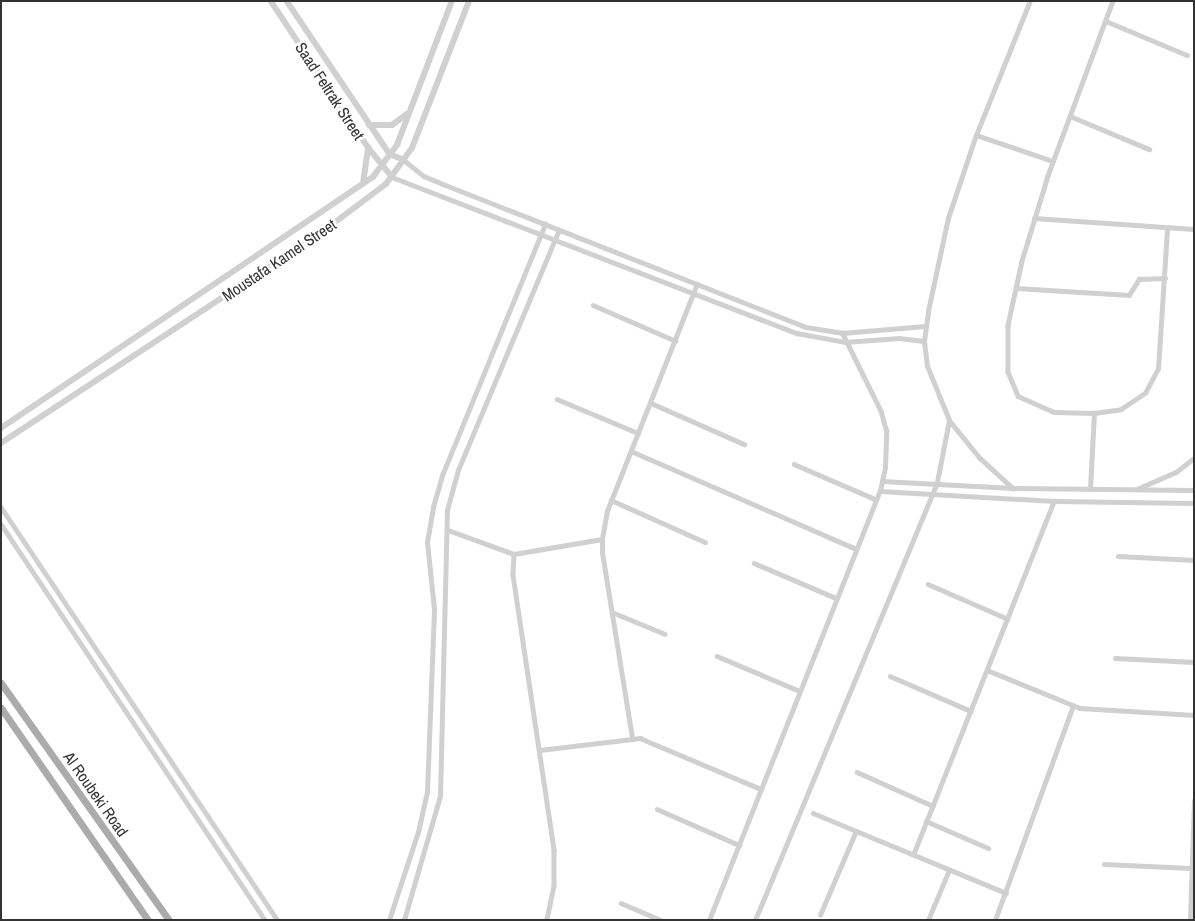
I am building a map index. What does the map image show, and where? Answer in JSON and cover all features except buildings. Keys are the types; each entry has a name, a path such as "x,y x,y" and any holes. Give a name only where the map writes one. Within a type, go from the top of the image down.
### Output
{"main road":[{"name":"Al Roubeki Road","path":"1,683 169,920"},
{"name":"Al Roubeki Road","path":"1,708 148,920"}],"street":[{"name":"Saad Feltrak Street","path":"271,1 382,168 392,177"},
{"name":"Saad Feltrak Street","path":"286,1 390,154"},
{"name":"Moustafa Kamel Street","path":"1,428 363,184 382,168 410,111 452,1"},
{"name":"Moustafa Kamel Street","path":"1,444 325,230 392,177 412,148 469,1"},
{"path":"1014,488 980,458 949,420 927,366 924,341 925,326 948,218 976,135 1030,1"},
{"path":"1113,1 1053,161 1034,218 1016,288 1008,325 1008,372 1013,390 1031,404 1054,412 1094,413 1121,409 1138,400 1155,378 1168,228"},
{"path":"1106,22 1187,55"},
{"path":"326,85 337,77"},
{"path":"336,99 347,92"},
{"path":"369,125 392,125 410,111"},
{"path":"1070,116 1149,149"},
{"path":"976,135 1053,161"},
{"path":"363,184 368,147"},
{"path":"390,154 404,160 424,176 443,184 806,327 842,333 925,326"},
{"path":"392,177 797,333 845,342 905,338 924,341"},
{"path":"439,194 443,184"},
{"path":"1034,218 1194,229"},
{"path":"389,920 418,832 426,792 434,609 427,542 433,507 443,474 545,224"},
{"path":"404,920 440,796 447,510 456,477 559,230"},
{"path":"1016,288 1130,295 1139,279 1165,278"},
{"path":"632,738 602,539 611,500 676,341 697,284"},
{"path":"593,305 676,341"},
{"path":"709,920 875,499 880,491 886,449 881,412 842,333"},
{"path":"557,399 638,433"},
{"path":"650,403 744,444"},
{"path":"1090,489 1094,413"},
{"path":"755,920 937,482 949,420"},
{"path":"631,451 856,549"},
{"path":"1136,489 1176,472 1194,458"},
{"path":"794,464 875,499"},
{"path":"882,481 937,482 1014,488 1194,490"},
{"path":"880,491 932,492 1054,501 1194,503"},
{"path":"611,500 705,542"},
{"path":"913,854 1054,501"},
{"path":"1,507 277,920"},
{"path":"1,524 265,920"},
{"path":"448,530 514,554 602,539"},
{"path":"514,554 513,575 556,868 547,920"},
{"path":"1118,556 1194,560"},
{"path":"754,563 836,598"},
{"path":"928,584 1008,619"},
{"path":"612,612 665,634"},
{"path":"717,656 800,691"},
{"path":"1115,658 1194,662"},
{"path":"987,670 1073,706 1194,715"},
{"path":"890,676 971,711"},
{"path":"995,920 1073,706"},
{"path":"540,750 632,738 647,740 761,790"},
{"path":"857,772 933,806"},
{"path":"1190,920 1194,801"},
{"path":"657,809 739,845"},
{"path":"813,813 1006,893"},
{"path":"926,821 988,848"},
{"path":"820,915 856,831"},
{"path":"1104,864 1191,868"},
{"path":"928,920 949,870"},
{"path":"621,903 662,920"}]}
